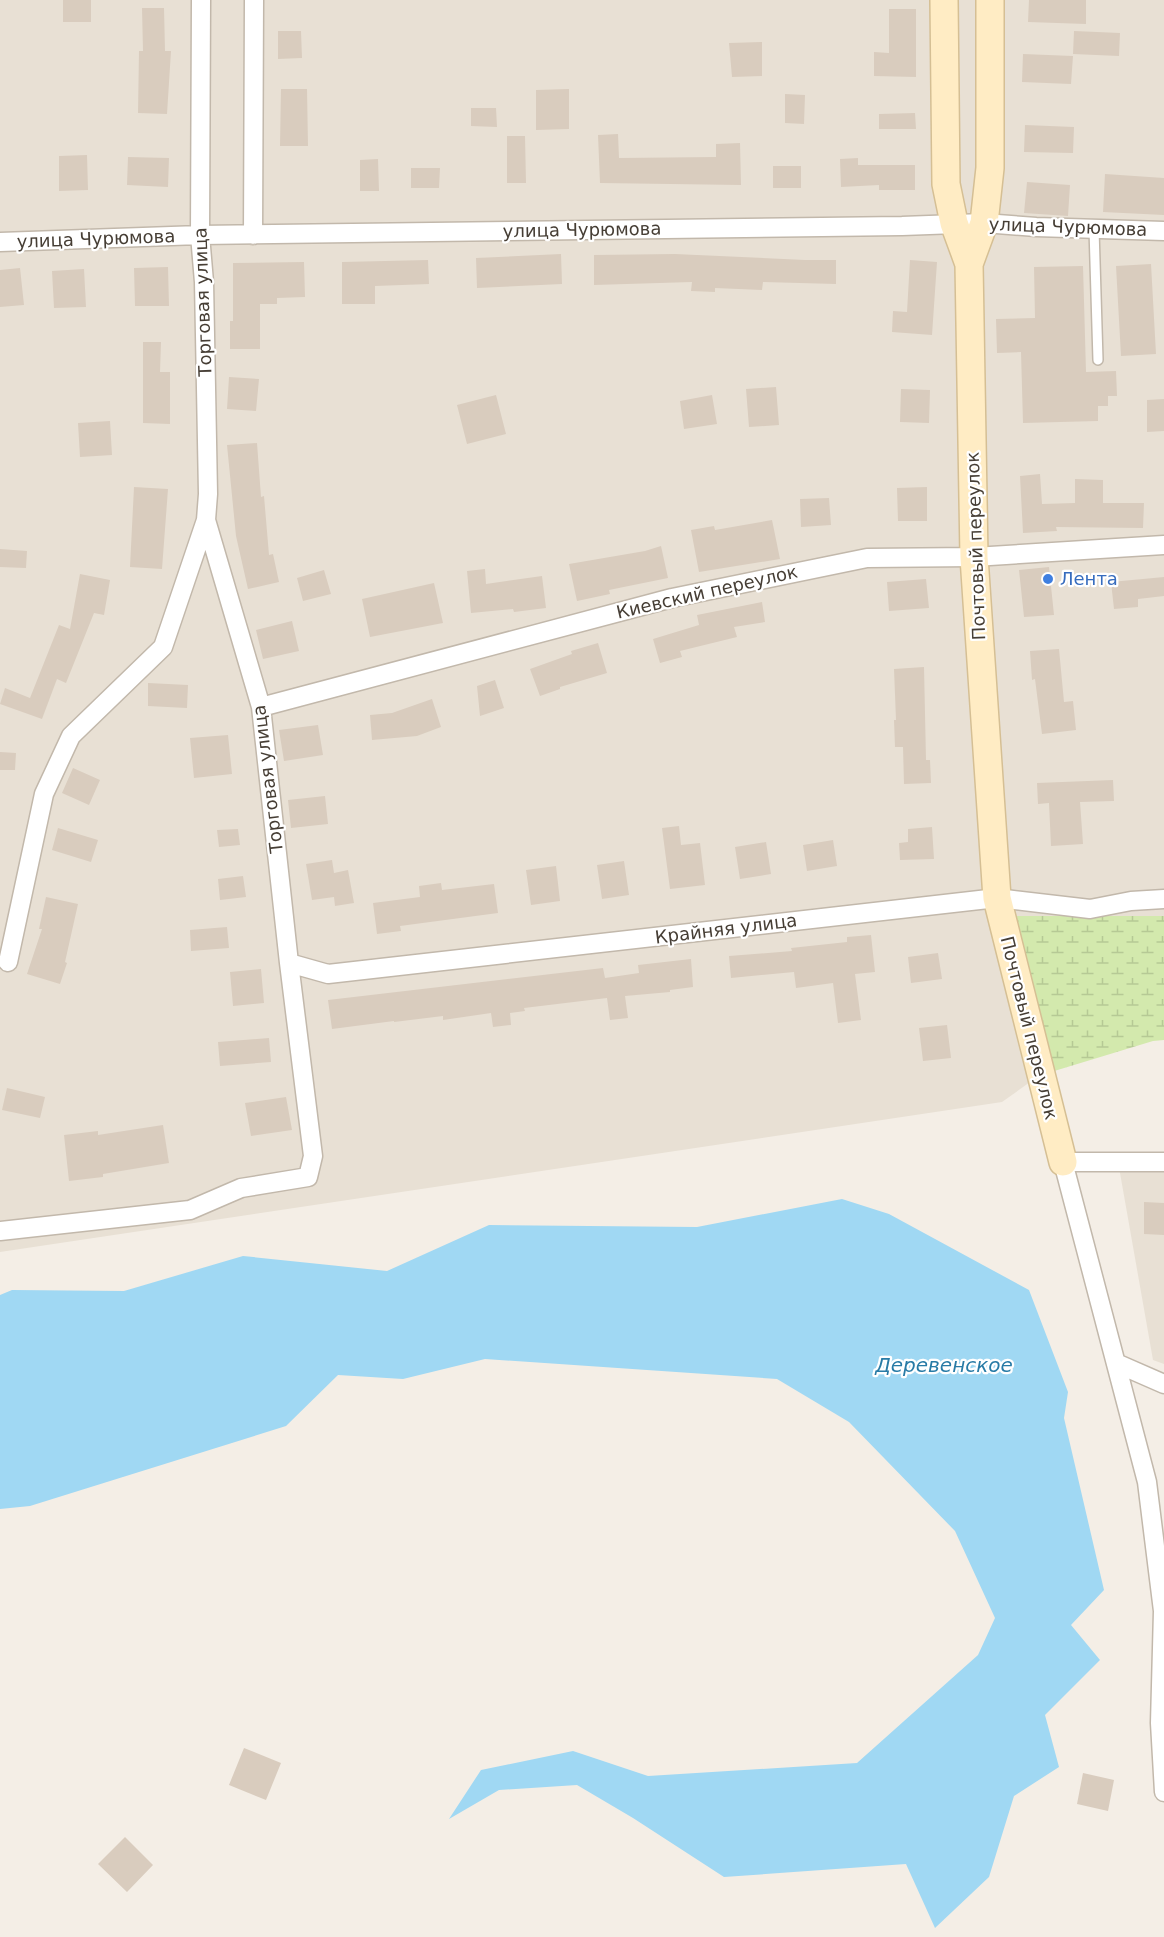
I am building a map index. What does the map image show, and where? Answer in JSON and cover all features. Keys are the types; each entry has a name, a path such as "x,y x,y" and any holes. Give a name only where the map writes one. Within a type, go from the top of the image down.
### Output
{"street":[{"name":"Торговая улица","path":"0,1231 190,1210 241,1188 308,1177 313,1156 261,707 206,520 208,494 204,294 200,235 201,0"},
{"path":"253,235 254,0"},
{"name":"Почтовый переулок","path":"944,0 946,184 954,223 969,264 974,557 996,898 1148,1482 1163,1611 1164,1792"},
{"name":"Почтовый переулок","path":"969,264 984,223 990,168 990,0"},
{"name":"улица Чурюмова","path":"0,242 200,235 891,226 954,223 1164,231"},
{"path":"8,962 44,795 71,735 164,646 206,520"},
{"name":"Киевский переулок","path":"261,707 672,598 867,558 974,557 1164,545"},
{"name":"Крайняя улица","path":"289,963 328,974 996,898 1090,909 1164,899"},
{"path":"1063,1162 1164,1162"},
{"path":"1116,1363 1164,1384"}],"lane":[{"path":"1094,229 1098,360"}],"shaded area":[{"path":"0,0 1164,0 1164,987 1002,1102 0,1252"},
{"path":"1164,1155 1164,1364 1153,1360 1117,1156"}],"green space":[{"path":"1015,916 1164,916 1164,1040 1153,1041 1051,1072"}],"water":[{"name":"Деревенское","path":"842,1199 889,1214 1029,1290 1068,1392 1064,1418 1104,1590 1071,1625 1100,1660 1045,1715 1059,1767 1014,1796 989,1877 935,1928 906,1864 724,1877 577,1785 499,1790 449,1819 481,1770 573,1751 648,1776 857,1763 978,1655 995,1618 955,1531 849,1422 777,1379 485,1359 403,1379 338,1375 286,1426 30,1506 0,1509 0,1295 12,1290 124,1291 243,1256 387,1271 489,1225 697,1227"}],"building":[{"path":"63,0 91,0 91,22 63,22"},
{"path":"1029,0 1086,0 1086,24 1028,22"},
{"path":"142,8 164,8 165,51 171,51 167,114 138,113 139,51 143,51"},
{"path":"889,9 916,9 916,77 874,76 874,52 889,53"},
{"path":"278,31 301,31 302,58 278,59"},
{"path":"1074,31 1120,33 1119,56 1073,54"},
{"path":"762,42 762,76 732,77 729,43"},
{"path":"1023,54 1073,56 1071,84 1022,82"},
{"path":"281,89 307,89 308,146 280,146"},
{"path":"569,89 569,129 536,130 536,90"},
{"path":"785,94 805,95 804,124 785,123"},
{"path":"471,108 496,108 497,127 471,126"},
{"path":"915,113 916,129 879,129 879,114"},
{"path":"1025,125 1074,127 1073,153 1024,152"},
{"path":"618,134 619,158 716,157 716,144 740,143 741,185 600,183 598,135"},
{"path":"507,136 525,136 526,183 507,183"},
{"path":"87,155 88,190 59,191 59,156"},
{"path":"128,157 169,158 168,187 127,185"},
{"path":"858,158 858,165 915,165 915,190 879,190 879,185 841,187 840,159"},
{"path":"378,159 379,191 360,191 360,160"},
{"path":"773,166 801,166 801,188 773,188"},
{"path":"411,168 440,168 439,188 411,188"},
{"path":"1105,174 1164,178 1164,215 1103,212"},
{"path":"1027,182 1070,185 1068,216 1024,213"},
{"path":"561,254 562,284 477,288 476,258"},
{"path":"675,254 836,260 836,284 763,282 762,290 715,288 715,292 691,291 692,282 594,285 594,255"},
{"path":"428,260 429,284 375,286 375,304 342,304 342,262"},
{"path":"910,260 937,262 932,335 892,332 893,311 907,312"},
{"path":"304,262 305,297 277,298 277,304 260,304 260,349 230,349 230,321 233,321 233,263"},
{"path":"1151,264 1156,354 1121,356 1116,266"},
{"path":"1083,266 1086,372 1116,371 1117,396 1108,396 1108,406 1098,406 1098,421 1023,423 1021,352 997,353 996,319 1035,318 1034,267"},
{"path":"168,267 169,306 135,306 134,268"},
{"path":"20,268 24,305 0,307 0,270"},
{"path":"84,269 86,307 54,308 52,271"},
{"path":"143,342 161,342 160,372 170,372 170,424 143,423"},
{"path":"229,377 259,379 256,411 227,409"},
{"path":"776,387 779,425 749,427 746,389"},
{"path":"901,389 930,390 929,423 900,422"},
{"path":"496,395 506,434 467,444 457,405"},
{"path":"712,395 717,424 684,429 680,401"},
{"path":"1164,399 1164,431 1147,432 1147,400"},
{"path":"110,421 112,455 80,457 78,423"},
{"path":"257,443 269,555 273,554 279,582 248,589 236,536 227,445"},
{"path":"1040,474 1042,504 1075,503 1075,479 1103,480 1103,503 1144,503 1143,528 1056,527 1057,531 1023,533 1020,476"},
{"path":"134,487 168,489 162,569 130,567"},
{"path":"927,487 927,521 898,521 897,488"},
{"path":"829,498 831,525 801,527 800,499"},
{"path":"772,520 780,559 699,572 691,530 714,526 715,530"},
{"path":"661,546 668,578 609,590 610,594 577,601 569,564 645,551"},
{"path":"0,549 27,551 26,568 0,567"},
{"path":"1049,567 1054,615 1024,617 1019,570"},
{"path":"485,569 486,584 542,576 546,608 514,612 513,609 471,613 467,571"},
{"path":"324,570 331,594 303,601 297,578"},
{"path":"80,574 110,580 104,615 94,613 66,683 57,679 42,719 0,704 5,688 30,698 59,625 70,629"},
{"path":"1164,577 1164,596 1138,599 1138,607 1114,609 1111,582"},
{"path":"926,579 929,608 889,611 887,582"},
{"path":"434,583 443,623 370,637 362,599"},
{"path":"762,602 765,622 734,627 737,637 680,651 682,657 660,663 653,639 699,625 697,615"},
{"path":"292,621 299,651 263,659 256,630"},
{"path":"598,643 607,673 560,687 560,689 540,696 530,669 572,654 571,651"},
{"path":"1059,649 1064,702 1073,701 1076,730 1042,734 1035,679 1032,680 1030,651"},
{"path":"924,667 926,760 930,760 931,783 904,784 903,747 895,747 894,669"},
{"path":"495,680 504,708 480,716 477,686"},
{"path":"148,683 188,685 187,708 148,706"},
{"path":"432,699 441,727 417,736 372,740 370,715 392,713"},
{"path":"318,725 323,755 284,761 279,730"},
{"path":"228,735 232,774 194,778 190,738"},
{"path":"0,752 16,753 15,770 0,770"},
{"path":"73,768 100,780 89,805 62,793"},
{"path":"1113,780 1114,801 1080,802 1083,844 1051,846 1049,803 1038,804 1037,783"},
{"path":"325,796 328,824 291,828 288,800"},
{"path":"679,826 681,845 700,843 705,885 670,889 662,828"},
{"path":"932,827 934,859 900,860 899,843 908,842 908,829"},
{"path":"58,828 98,840 91,862 52,850"},
{"path":"238,829 240,845 219,847 217,830"},
{"path":"833,840 837,866 807,871 803,845"},
{"path":"766,842 771,874 740,879 735,847"},
{"path":"332,860 334,873 348,870 354,903 335,906 334,897 312,900 306,864"},
{"path":"624,861 629,895 602,899 597,865"},
{"path":"556,866 560,901 531,905 526,870"},
{"path":"243,876 246,897 220,900 218,879"},
{"path":"441,883 442,890 494,884 498,913 400,926 401,931 377,934 373,903 420,897 419,886"},
{"path":"46,897 78,904 65,962 67,963 60,984 27,974 42,929 39,929"},
{"path":"227,927 229,948 191,951 190,930"},
{"path":"871,935 875,972 855,974 861,1020 838,1023 833,983 796,988 794,972 731,978 729,956 792,951 791,948 847,942 847,937"},
{"path":"938,953 942,979 911,983 908,957"},
{"path":"691,959 693,987 670,990 670,992 625,996 628,1018 610,1020 607,998 524,1008 525,1011 510,1013 511,1025 493,1027 491,1013 443,1020 443,1016 332,1029 328,1000 603,968 605,978 639,973 638,965"},
{"path":"261,969 264,1003 233,1006 230,972"},
{"path":"947,1025 951,1058 923,1061 919,1028"},
{"path":"269,1038 271,1062 220,1066 218,1042"},
{"path":"7,1088 45,1097 40,1118 2,1110"},
{"path":"286,1097 292,1130 251,1136 245,1103"},
{"path":"163,1125 169,1163 103,1174 103,1177 69,1181 64,1135 98,1131 98,1135"},
{"path":"1144,1202 1164,1203 1164,1235 1144,1234"},
{"path":"244,1748 281,1763 266,1800 229,1785"},
{"path":"1083,1773 1114,1780 1108,1811 1077,1804"},
{"path":"125,1837 153,1865 127,1892 98,1864"}],"place":[{"name":"Лента","path":"1048,579"}]}
